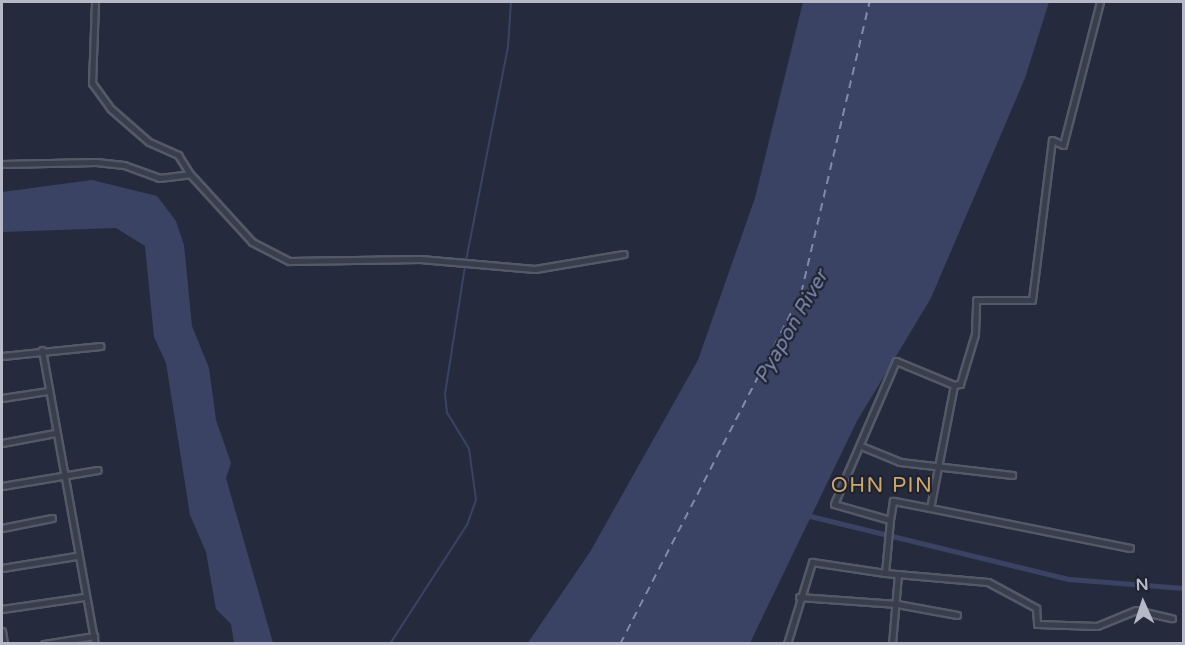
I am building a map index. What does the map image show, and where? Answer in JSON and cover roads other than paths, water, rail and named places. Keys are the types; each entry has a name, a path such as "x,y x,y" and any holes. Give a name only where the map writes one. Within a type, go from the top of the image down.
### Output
{"street":[{"path":"95,2 92,83 111,109 148,142 178,155 190,174 252,242 287,260 461,263 535,269 624,254"},
{"path":"890,520 834,504 897,362 954,385 960,384 975,333 976,300 1032,300 1052,140 1063,145 1100,2"},
{"path":"2,164 96,162 124,165 159,178 190,174"},
{"path":"2,356 42,350 100,346"},
{"path":"42,350 76,556 95,644"},
{"path":"930,508 954,385"},
{"path":"2,398 48,391"},
{"path":"2,442 55,433"},
{"path":"861,446 900,462 1012,475"},
{"path":"2,486 98,470"},
{"path":"885,573 893,501 1130,548"},
{"path":"2,528 52,518"},
{"path":"2,568 76,556"},
{"path":"787,644 799,597 812,562 885,573 988,582 1036,608 1037,624 1098,626 1136,610 1172,618"},
{"path":"892,644 898,574"},
{"path":"2,609 84,597"},
{"path":"799,597 896,604 957,615"},
{"path":"2,631 4,644"},
{"path":"44,644 94,636"}],"water":[{"name":"Pyapon River","path":"803,2 1049,2 1025,78 931,298 857,421 750,643 527,644 590,552 698,360 755,198"},
{"path":"92,180 157,196 176,221 184,245 192,326 209,368 216,420 231,463 226,478 273,643 234,643 231,624 216,609 206,552 190,515 166,363 154,337 145,246 116,228 2,232 2,192"}],"waterway":[{"path":"466,261 508,47 511,2"},
{"path":"390,644 467,525 476,500 469,449 447,413 445,394 465,266"},
{"path":"810,516 1069,579 1184,588"}],"district":[{"name":"OHN PIN","path":"882,486"}]}
